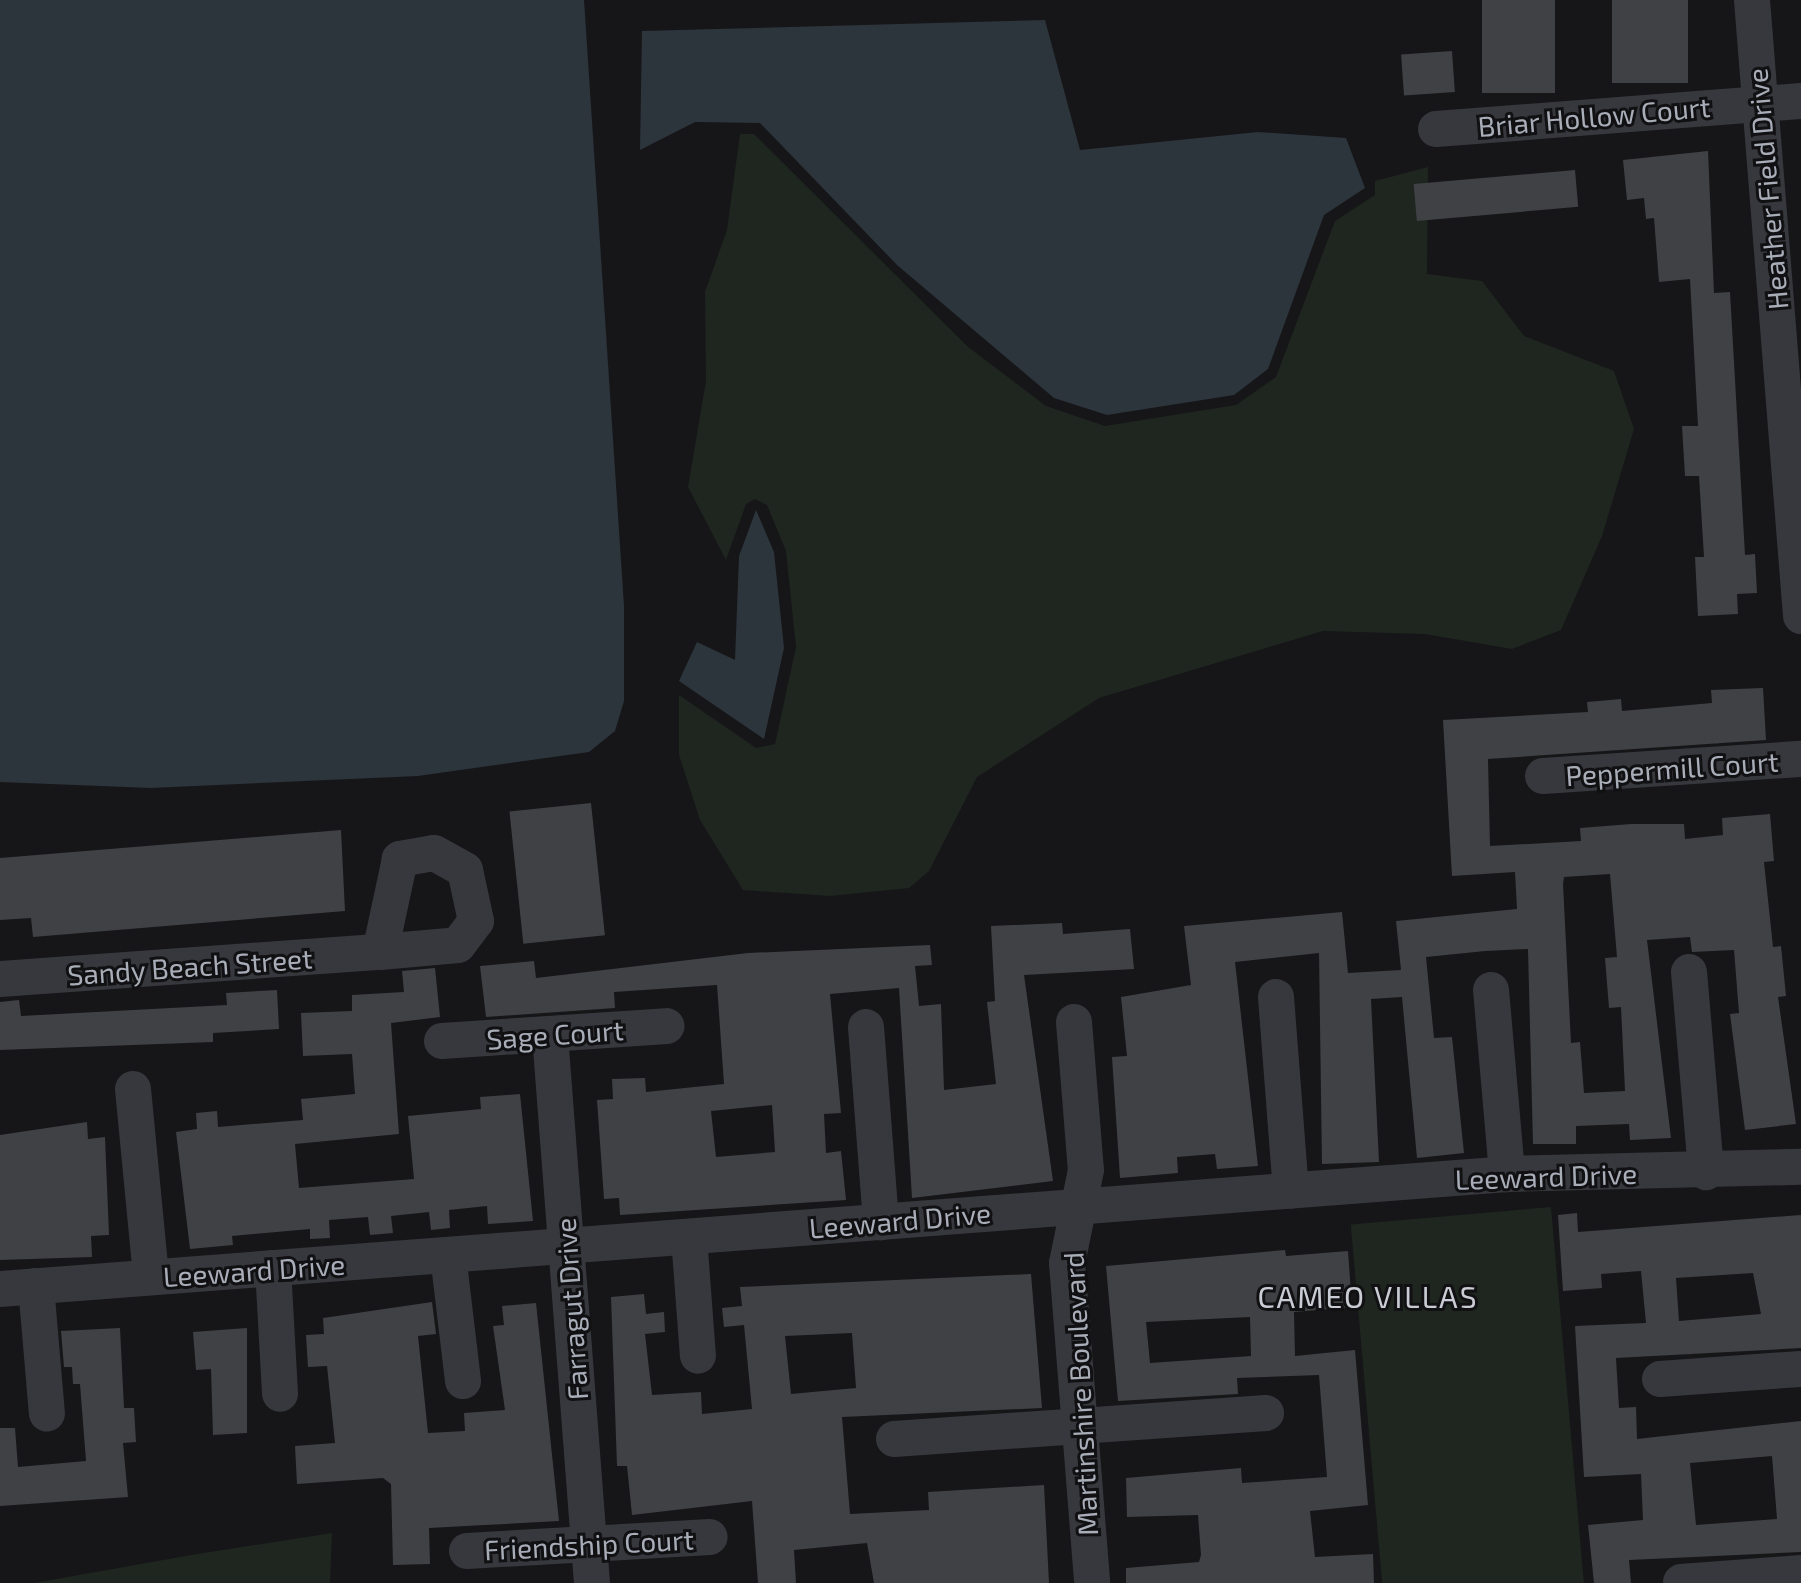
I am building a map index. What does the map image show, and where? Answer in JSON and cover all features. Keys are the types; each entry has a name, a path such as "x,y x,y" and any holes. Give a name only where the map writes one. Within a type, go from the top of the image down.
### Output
{"street":[{"name":"Heather Field Drive","path":"1752,0 1760,103 1788,303 1801,616"},
{"name":"Briar Hollow Court","path":"1436,129 1801,101"},
{"name":"Peppermill Court","path":"1543,776 1801,759"},
{"name":"Sandy Beach Street","path":"0,979 380,952"},
{"path":"1689,972 1706,1172"},
{"path":"1491,990 1507,1174"},
{"path":"1276,997 1291,1190"},
{"name":"Martinshire Boulevard","path":"1074,1022 1086,1170 1067,1263 1092,1583"},
{"name":"Sage Court","path":"442,1041 667,1026"},
{"path":"866,1027 881,1222"},
{"name":"Farragut Drive","path":"550,1035 592,1583"},
{"path":"133,1089 151,1277"},
{"name":"Leeward Drive","path":"0,1289 1507,1174 1706,1172 1801,1167"},
{"path":"689,1237 698,1356"},
{"path":"448,1255 463,1381"},
{"path":"273,1268 280,1394"},
{"path":"36,1286 47,1414"},
{"path":"1660,1379 1801,1369"},
{"path":"894,1439 1266,1413"},
{"name":"Friendship Court","path":"467,1551 710,1537"},
{"path":"1681,1582 1801,1573"}],"shaded area":[{"path":"0,0 584,0 624,606 624,701 615,731 589,752 418,776 151,788 0,782"},
{"path":"1045,20 1080,150 1258,132 1346,138 1365,188 1324,215 1268,369 1234,395 1107,415 1054,398 897,265 760,123 695,122 640,150 642,31"},
{"path":"740,134 754,134 968,347 1046,406 1105,426 1236,405 1276,377 1335,221 1375,195 1375,181 1428,167 1427,274 1482,281 1524,336 1614,371 1634,429 1602,536 1561,630 1512,649 1425,634 1323,631 1099,698 977,777 929,871 909,888 830,896 743,890 700,820 679,755 679,695 756,748 775,744 796,647 786,551 767,505 755,499 746,504 726,560 688,487 706,381 705,292 727,230"},
{"path":"756,510 774,552 784,648 764,739 679,681 697,642 735,660 739,556"},
{"path":"1551,1207 1584,1583 1382,1583 1351,1225"},
{"path":"332,1533 330,1583 34,1583 197,1554"}],"building":[{"path":"1482,0 1555,0 1555,93 1482,93"},
{"path":"1612,0 1688,0 1688,83 1612,83"},
{"path":"1452,51 1455,92 1404,95 1401,55"},
{"path":"1708,151 1714,293 1730,292 1745,555 1755,554 1757,593 1737,594 1738,614 1698,616 1695,557 1704,557 1699,476 1685,476 1682,426 1698,426 1690,279 1659,282 1654,218 1646,219 1644,198 1627,200 1623,160"},
{"path":"1575,170 1578,207 1417,221 1414,184"},
{"path":"1763,688 1766,740 1488,759 1490,846 1581,841 1580,828 1631,824 1684,824 1685,839 1723,835 1722,818 1770,814 1774,861 1764,862 1773,947 1781,946 1786,996 1778,997 1796,1124 1745,1130 1730,1014 1739,1013 1734,950 1692,952 1690,937 1647,940 1671,1138 1630,1140 1629,1124 1576,1126 1576,1144 1533,1144 1528,949 1485,951 1426,957 1434,1038 1452,1037 1464,1153 1417,1158 1402,997 1371,999 1379,1162 1322,1164 1319,953 1235,962 1258,1166 1217,1169 1215,1154 1177,1157 1178,1173 1120,1178 1112,1057 1127,1056 1121,997 1191,985 1184,926 1342,912 1348,973 1401,970 1396,921 1517,909 1515,872 1452,876 1443,720 1588,712 1587,702 1621,699 1622,711 1712,703 1711,690","holes":["1610,874 1617,957 1605,958 1609,1008 1621,1007 1625,1091 1584,1093 1580,1042 1571,1043 1564,877"]},
{"path":"591,803 605,935 523,944 509,812"},
{"path":"341,830 345,911 33,937 31,918 0,920 0,858"},
{"path":"1062,923 1063,934 1130,929 1134,969 1024,975 1053,1181 912,1198 899,988 830,994 841,1113 824,1114 826,1153 841,1151 846,1200 620,1215 619,1198 604,1199 597,1100 613,1099 612,1079 645,1078 646,1092 724,1084 717,985 614,992 615,1008 486,1017 480,966 534,961 536,978 748,953 930,945 932,965 915,966 919,1006 941,1004 944,1090 996,1084 987,1002 995,1001 991,926","holes":["772,1105 775,1152 716,1157 711,1111"]},
{"path":"435,968 440,1017 391,1023 399,1134 295,1144 299,1188 414,1179 408,1116 481,1109 480,1097 520,1094 533,1221 488,1224 487,1206 449,1210 450,1228 431,1230 429,1212 391,1216 393,1233 370,1235 368,1217 329,1220 330,1238 310,1239 310,1229 232,1236 233,1245 190,1249 176,1132 197,1129 196,1113 217,1111 218,1127 303,1120 301,1099 355,1094 352,1054 303,1056 301,1013 352,1011 352,995 404,992 402,971"},
{"path":"277,990 279,1029 213,1033 213,1042 0,1050 0,1002 19,1000 21,1016 227,1005 226,993"},
{"path":"87,1122 88,1139 105,1137 109,1235 91,1236 92,1257 0,1260 0,1135"},
{"path":"1577,1213 1578,1232 1801,1215 1801,1348 1616,1358 1619,1408 1636,1407 1637,1439 1801,1421 1801,1552 1629,1560 1631,1583 1594,1583 1588,1525 1643,1520 1641,1474 1584,1477 1575,1326 1646,1323 1641,1271 1601,1274 1602,1288 1563,1291 1558,1215","holes":["1753,1273 1761,1314 1679,1321 1676,1278","1772,1456 1777,1519 1696,1525 1690,1463"]},
{"path":"1285,1250 1286,1256 1348,1251 1352,1307 1294,1312 1295,1356 1355,1350 1368,1505 1310,1511 1315,1557 1373,1554 1374,1583 1126,1583 1126,1568 1199,1562 1201,1555 1198,1515 1127,1517 1126,1478 1241,1468 1242,1483 1327,1477 1319,1375 1237,1378 1238,1394 1118,1401 1106,1266","holes":["1250,1317 1251,1356 1150,1363 1146,1322"]},
{"path":"1031,1274 1042,1408 842,1417 850,1514 929,1510 928,1492 1044,1485 1049,1583 874,1583 867,1543 794,1550 796,1583 758,1583 752,1501 632,1515 627,1466 617,1466 611,1297 644,1294 646,1314 664,1312 665,1332 645,1334 652,1395 701,1392 702,1414 752,1409 744,1325 724,1327 722,1308 742,1306 740,1287","holes":["852,1333 856,1388 791,1394 785,1336"]},
{"path":"432,1302 436,1334 418,1336 428,1433 465,1431 464,1413 505,1410 493,1326 504,1325 502,1306 536,1303 559,1521 429,1528 430,1564 393,1565 391,1484 383,1478 297,1484 295,1446 335,1443 327,1366 308,1367 306,1335 324,1334 323,1318"},
{"path":"120,1328 124,1408 134,1408 136,1442 123,1443 128,1497 0,1506 0,1428 15,1428 18,1467 86,1461 80,1384 73,1384 72,1367 64,1367 61,1331"},
{"path":"247,1328 247,1433 213,1435 211,1369 196,1370 193,1332"}],"district":[{"name":"CAMEO VILLAS","path":"1368,1296"}]}
